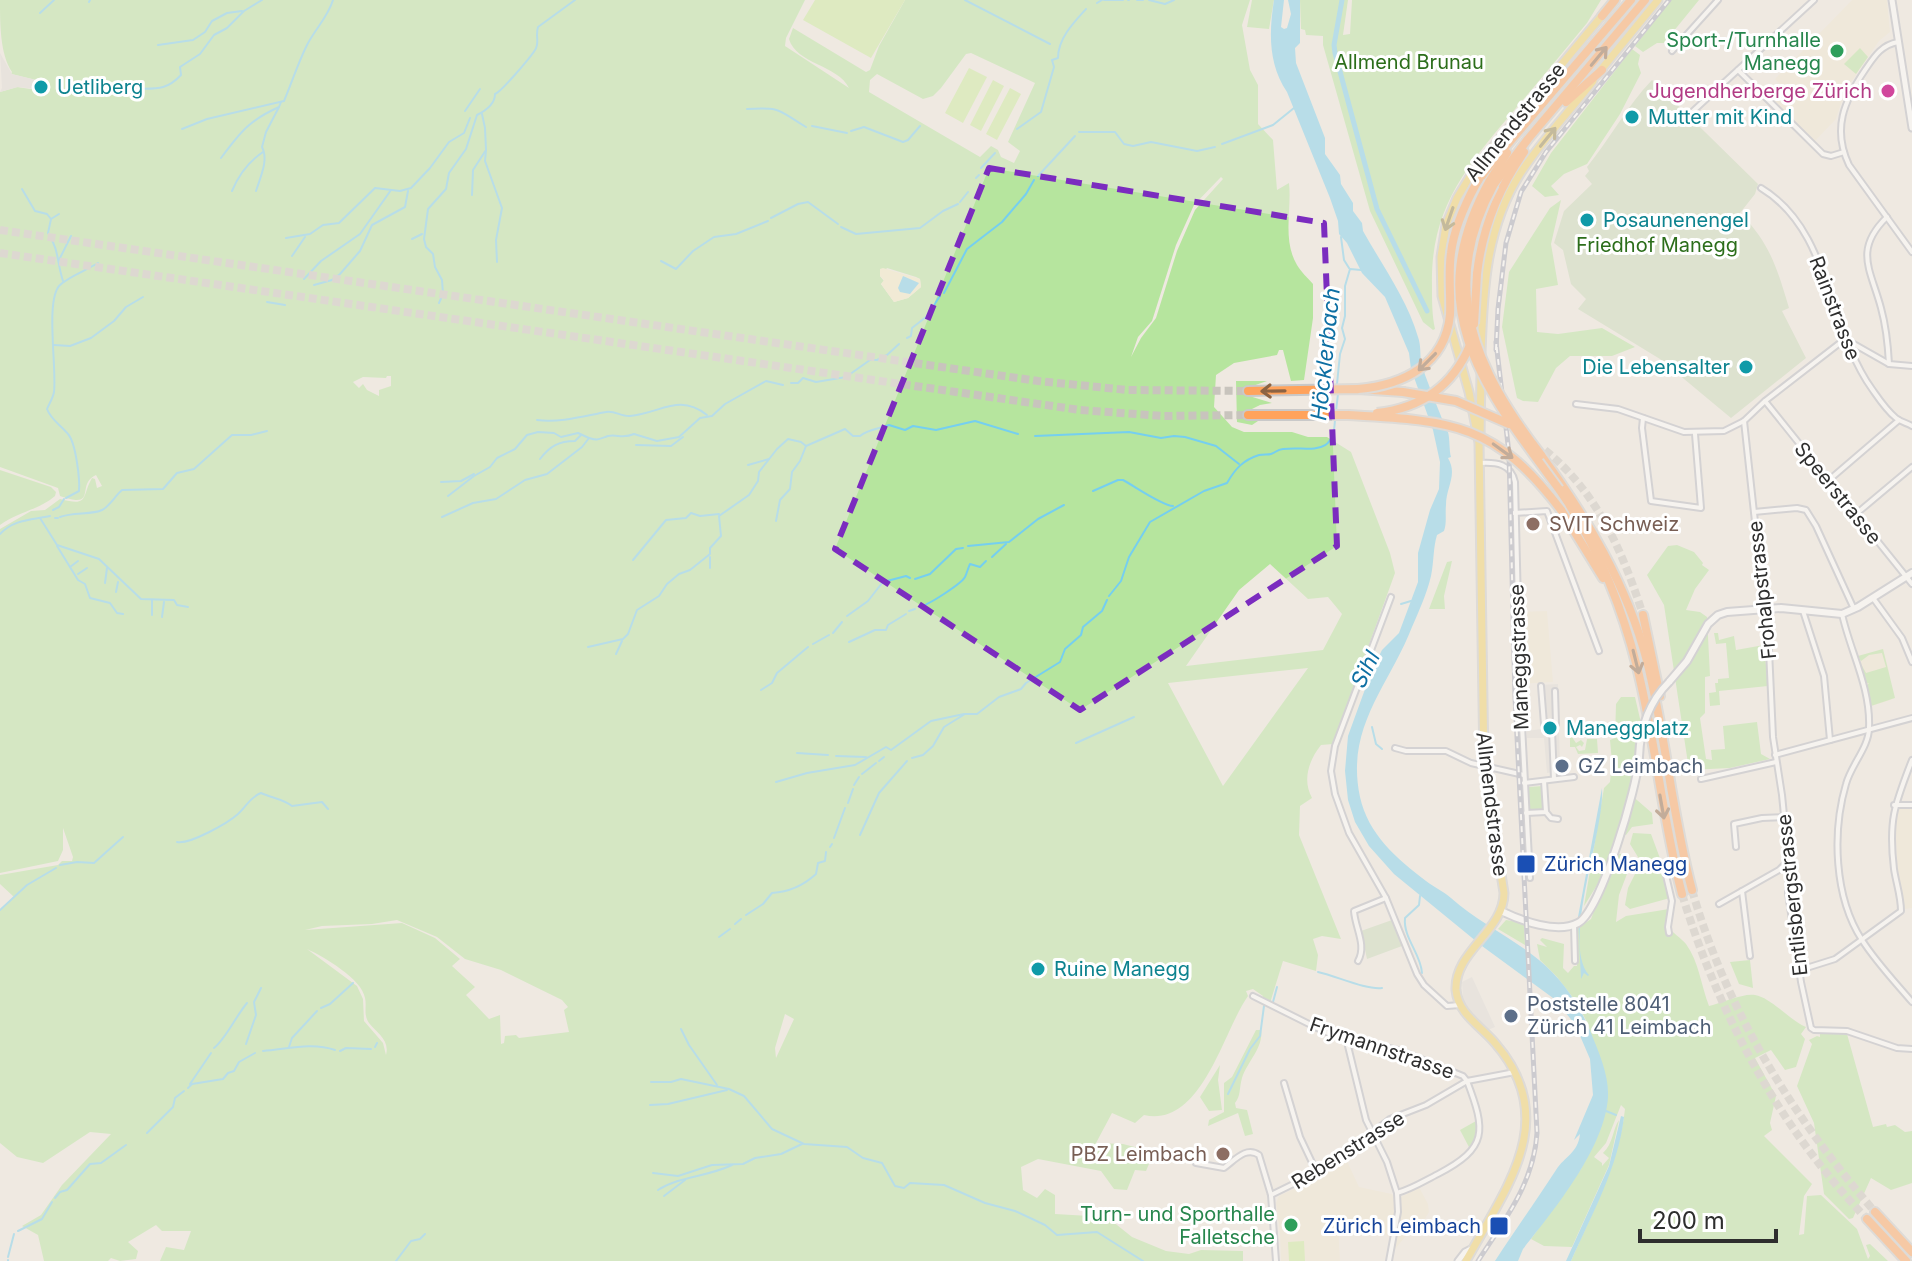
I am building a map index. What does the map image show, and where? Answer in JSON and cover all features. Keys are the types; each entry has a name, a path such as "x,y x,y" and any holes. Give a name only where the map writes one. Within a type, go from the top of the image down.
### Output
{"highway":[{"path":"1602,16 1614,0"},
{"path":"1600,36 1624,0"},
{"path":"1358,389 1408,378 1427,364 1439,348 1450,317 1454,238 1462,211 1476,184 1631,0"},
{"path":"1348,415 1391,411 1416,404 1437,391 1457,370 1472,338 1481,248 1495,185 1528,139 1647,0"},
{"path":"1545,122 1602,70"},
{"path":"1495,185 1552,112"},
{"path":"1525,126 1479,217 1468,259 1467,302 1473,338 1503,403 1580,515 1618,579 1650,676 1668,760"},
{"path":"1248,391 1358,389 1421,394 1464,404 1517,429 1545,450"},
{"path":"1248,415 1348,415 1435,421 1481,436 1530,473 1578,535 1624,622"},
{"path":"1580,515 1624,622 1639,676 1663,815 1682,894"},
{"path":"1643,615 1657,671 1677,821 1692,890"},
{"path":"1875,1212 1912,1252"},
{"path":"1867,1219 1906,1261"}],"main road":[{"name":"Allmendstrasse","path":"1501,911 1504,893 1484,766 1479,443 1486,267 1501,210 1527,163 1658,0"},
{"name":"Allmendstrasse","path":"1479,443 1441,284 1442,246 1452,209 1480,163 1602,16"},
{"path":"1462,367 1470,374 1481,368"},
{"path":"1466,1261 1520,1161 1525,1130 1525,1098 1515,1072 1496,1044 1465,1014 1460,1005 1456,981 1465,961 1501,911 1556,927 1577,923 1591,909 1612,859 1636,782 1641,733 1647,715 1658,695 1685,664 1712,619 1727,612 1764,610 1842,614 1909,574"}],"street":[{"path":"1672,51 1718,0"},
{"path":"1691,113 1814,0"},
{"path":"1892,0 1912,128"},
{"path":"1898,42 1878,51 1847,98 1840,123 1849,165 1912,252"},
{"path":"1738,70 1823,154 1831,156 1844,152"},
{"name":"Rainstrasse","path":"1761,188 1775,198 1802,227 1845,339 1863,376 1899,420 1912,426"},
{"path":"1887,217 1871,235 1866,254 1883,317 1889,364"},
{"path":"1576,404 1618,409 1666,428 1695,434 1724,431 1744,421 1845,339 1889,364 1912,366"},
{"name":"Speerstrasse","path":"1765,401 1909,574 1912,584"},
{"path":"1643,418 1651,501 1701,508 1695,434"},
{"path":"1829,480 1899,420"},
{"name":"Frohalpstrasse","path":"1744,421 1776,759"},
{"name":"Maneggstrasse","path":"1479,463 1500,463 1511,471 1515,482 1530,878"},
{"path":"1856,514 1912,467"},
{"path":"1754,512 1806,510 1854,609"},
{"path":"1514,513 1547,511 1599,651"},
{"path":"1391,597 1335,746 1331,771 1335,794 1349,833 1386,898 1421,981 1447,1006 1460,1005"},
{"path":"1873,598 1902,638 1912,662"},
{"path":"1803,611 1823,674 1830,740"},
{"path":"1842,614 1858,662 1870,730 1849,773 1839,822 1843,891 1853,925 1861,939 1912,1002"},
{"path":"1541,686 1544,724 1552,730"},
{"path":"1554,779 1552,730 1556,724 1555,691"},
{"path":"1701,779 1912,718"},
{"path":"1395,748 1446,751 1471,763 1524,775"},
{"name":"Entlisbergstrasse","path":"1776,759 1784,817 1788,893 1812,1030 1847,1031 1897,1048 1912,1049"},
{"path":"1800,970 1835,959 1901,911 1891,842 1894,805 1912,760"},
{"path":"1524,783 1574,777"},
{"path":"1544,781 1546,812 1551,818 1558,819"},
{"path":"1894,805 1912,805"},
{"path":"1526,813 1546,812"},
{"path":"1736,847 1734,824 1784,817"},
{"path":"1719,904 1779,870 1787,862"},
{"path":"1664,867 1672,901 1669,933"},
{"path":"1742,891 1750,956"},
{"path":"1358,961 1362,956 1361,938 1354,911 1386,898"},
{"path":"1575,961 1577,923"},
{"name":"Frymannstrasse","path":"1253,996 1325,1032 1401,1051 1463,1076 1467,1081 1515,1072"},
{"path":"1350,1040 1348,1046 1357,1088 1371,1132 1387,1162 1397,1193 1398,1212 1389,1261"},
{"path":"1397,1193 1461,1161 1472,1151 1479,1122 1467,1081"},
{"name":"Rebenstrasse","path":"1271,1195 1342,1158 1390,1119 1426,1105 1467,1081"},
{"path":"1284,1083 1300,1137 1317,1173"},
{"path":"1196,1163 1224,1168 1246,1152 1256,1152 1261,1158 1271,1195 1276,1261"},
{"path":"1458,1261 1472,1249"}],"highlighted area":[{"path":"989,168 1324,223 1337,546 1080,710 835,549"}],"shaded area":[{"path":"1852,0 1887,0 1890,32 1879,41 1845,91 1836,119 1815,141 1769,96 1780,84 1775,79"},
{"path":"0,53 12,74 36,80 46,79 46,90 18,87 0,92"},
{"path":"1547,611 1553,682 1522,684 1520,612"},
{"path":"1883,649 1889,671 1891,700 1868,707 1858,656"},
{"name":"Maneggplatz","path":"1558,684 1560,771 1547,773 1544,738 1527,738 1527,731 1541,729 1539,685"},
{"path":"1912,807 1912,908 1905,909 1898,878 1895,820 1899,808"},
{"path":"1472,977 1495,1027 1488,1030 1469,1011 1463,999 1462,982"},
{"path":"1346,1159 1359,1187 1394,1197 1390,1236 1338,1224 1340,1261 1281,1261 1276,1203 1279,1196"},
{"path":"1419,1187 1429,1212 1422,1224 1405,1237 1390,1255 1401,1197"}],"green space":[{"path":"0,0 805,0 785,46 849,88 836,74 793,47 789,39 793,28 866,72 870,70 879,46 905,0 1250,0 1242,25 1250,70 1258,85 1258,124 1273,140 1277,190 1289,183 1290,245 1297,265 1313,284 1313,318 1304,380 1291,381 1283,350 1279,350 1277,355 1234,363 1216,375 1214,407 1232,427 1244,432 1292,432 1308,437 1327,437 1351,452 1395,573 1333,744 1321,745 1310,764 1307,777 1312,798 1300,806 1299,835 1341,939 1322,936 1313,939 1318,955 1316,971 1283,961 1270,1003 1253,989 1246,991 1248,996 1208,1074 1181,1107 1164,1115 1144,1115 1135,1123 1112,1113 1096,1143 1123,1144 1154,1152 1146,1171 1135,1170 1127,1190 1114,1189 1101,1171 1038,1159 1021,1167 1023,1190 1037,1198 1045,1189 1055,1195 1055,1214 1107,1217 1132,1237 1166,1251 1189,1254 1201,1250 1243,1251 1243,1261 160,1261 166,1247 184,1250 191,1231 162,1231 156,1225 128,1242 138,1251 136,1259 44,1261 38,1235 22,1226 41,1215 62,1185 111,1134 90,1132 43,1163 17,1157 0,1143 0,910 14,897 0,884 0,875 58,865 62,861 72,861 73,857 63,828 63,850 58,861 0,873 0,529 31,511 45,510 60,499 80,501 83,499 92,478 97,488 102,486 96,475 90,479 87,484 83,498 72,499 60,496 58,488 0,467 0,92 17,87 44,91 47,88 45,79 11,74 3,48","holes":["971,53 1035,83 1008,142 1020,151 1014,163 1001,157 998,150 991,146 980,157 869,92 870,80 877,74 923,99 933,96 966,54","1221,177 1223,179 1195,210 1177,251 1156,318 1131,357 1138,337 1152,321 1176,245 1194,205","887,268 920,279 921,287 908,298 894,302 881,284 884,281 880,276","391,376 391,386 379,390 379,396 363,384 359,388 353,382 363,377","1270,564 1308,599 1328,597 1342,614 1323,650 1186,666 1239,590","1308,668 1223,786 1168,683","397,920 437,937 465,959 501,970 562,1000 568,1007 564,1010 569,1032 519,1038 516,1035 505,1036 501,1044 500,1015 489,1019 466,995 475,987 452,966 460,959 435,938 402,923 305,930","307,949 332,963 357,983 365,998 367,1020 384,1041 386,1055 383,1043 364,1021 363,999 357,986","785,1014 794,1019 776,1058 775,1048"]},
{"path":"815,0 905,0 871,58 803,20"},
{"path":"1252,0 1274,0 1269,29 1247,27"},
{"name":"Allmend Brunau","path":"1300,0 1348,0 1343,35 1350,34 1352,0 1601,0 1587,23 1482,149 1455,189 1445,210 1433,258 1433,330 1423,322 1370,211 1323,36 1306,35 1305,30 1301,29"},
{"path":"1671,0 1699,0 1664,43 1657,43 1643,52 1635,46"},
{"path":"1860,48 1868,57 1856,74 1844,64"},
{"path":"1632,49 1640,55 1638,64 1641,73 1620,114 1587,164 1564,174 1551,186 1559,195 1545,197 1532,186 1551,153"},
{"path":"969,68 987,77 963,123 945,113"},
{"path":"993,80 1004,86 981,131 970,125"},
{"name":"Friedhof Manegg","path":"1652,80 1758,184 1755,194 1740,213 1759,235 1771,257 1789,308 1782,311 1806,358 1731,418 1660,359 1578,309 1586,299 1571,284 1563,250 1554,243 1564,211 1592,184 1585,176 1589,171 1587,167"},
{"path":"1010,88 1021,94 997,140 986,134"},
{"path":"1561,200 1551,244 1558,285 1536,289 1537,332 1558,334 1602,328 1635,347 1612,356 1570,356 1556,368 1538,402 1523,401 1517,398 1502,327 1509,272 1550,208"},
{"path":"1236,381 1267,381 1244,389 1246,395 1272,403 1246,412 1245,417 1258,421 1252,425 1237,422"},
{"path":"0,470 51,487 56,492 55,496 0,525"},
{"path":"1677,545 1694,552 1709,570 1695,589 1686,610 1700,612 1707,617 1710,676 1705,677 1705,713 1700,718 1706,759 1712,760 1711,750 1725,749 1723,726 1757,722 1761,754 1770,759 1730,768 1689,770 1664,605 1647,575 1668,546"},
{"path":"1452,561 1444,596 1445,609 1429,609 1447,562"},
{"path":"1714,633 1718,633 1719,640 1734,636 1736,650 1764,645 1768,686 1719,691 1720,705 1710,706 1709,693 1716,692 1715,683 1718,679 1729,678 1726,643 1716,644"},
{"path":"1883,649 1895,698 1868,707 1866,686 1869,683 1864,684 1861,664 1866,673 1886,667 1882,653 1869,655 1861,661 1858,656"},
{"path":"1621,697 1635,697 1641,723 1630,794 1652,813 1653,824 1632,827 1626,835 1620,833 1604,874 1584,906 1604,788 1610,782 1610,740 1615,738 1616,704"},
{"path":"1570,734 1576,743 1581,740 1584,743 1582,747 1576,747 1579,751 1585,750 1587,739 1597,739 1598,753 1578,754 1575,747 1570,747"},
{"path":"1543,786 1544,809 1529,809 1528,787"},
{"path":"1633,833 1651,834 1670,898 1630,909 1625,905 1628,888 1641,862 1630,844"},
{"path":"1615,854 1625,854 1630,866 1619,895 1616,922 1626,916 1669,909 1667,926 1690,951 1709,1006 1755,995 1768,1000 1806,1027 1801,1034 1805,1039 1796,1067 1785,1070 1771,1050 1755,1058 1776,1096 1770,1123 1772,1130 1764,1136 1812,1184 1804,1196 1799,1235 1804,1234 1807,1196 1821,1195 1857,1229 1868,1259 1870,1256 1866,1245 1870,1244 1888,1261 1571,1261 1611,1168 1622,1129 1625,1109 1621,1105 1606,1143 1594,1157 1602,1166 1609,1158 1603,1153 1619,1120 1609,1165 1572,1247 1544,1246 1531,1239 1581,1169 1601,1127 1589,1026 1577,1003 1540,960 1537,944 1547,947 1540,940 1542,938 1564,944 1563,968 1568,973 1577,966 1576,929 1591,919"},
{"path":"1392,920 1402,946 1367,959 1361,931"},
{"path":"1506,920 1524,923 1525,945 1498,929"},
{"path":"1750,960 1753,988 1739,984 1730,962"},
{"path":"1256,1030 1261,1030 1260,1042 1244,1072 1235,1103 1236,1108 1247,1110 1253,1134 1245,1136 1238,1113 1208,1126 1209,1120 1224,1112 1224,1083 1232,1077"},
{"path":"1820,1033 1847,1034 1873,1127 1886,1124 1887,1127 1895,1125 1905,1132 1912,1131 1912,1183 1891,1190 1871,1178 1853,1218 1849,1219 1824,1194 1814,1123 1797,1086 1812,1044 1809,1040 1820,1037"},
{"path":"1220,1065 1218,1080 1222,1110 1209,1111 1200,1097"},
{"path":"1476,1121 1476,1135 1470,1149 1460,1130"},
{"path":"1304,1241 1305,1261 1289,1261 1288,1242"}],"sand":[{"path":"880,269 920,279 921,287 908,298 894,302 881,284 884,280"}],"water":[{"name":"Sihl","path":"1274,0 1284,0 1281,27 1284,29 1291,14 1288,0 1300,0 1300,43 1295,48 1296,63 1325,138 1325,154 1340,175 1341,184 1353,203 1353,211 1362,223 1363,231 1407,309 1419,340 1422,366 1449,438 1451,457 1448,458 1452,476 1446,499 1444,531 1437,535 1432,571 1420,608 1372,708 1359,749 1357,772 1364,810 1385,845 1405,864 1539,960 1555,975 1570,993 1587,1023 1607,1081 1605,1117 1598,1137 1576,1178 1523,1249 1518,1261 1495,1261 1556,1170 1577,1146 1580,1134 1574,1140 1593,1095 1590,1059 1575,1024 1553,998 1482,946 1394,874 1369,846 1355,822 1348,800 1345,771 1348,736 1372,670 1382,650 1399,633 1418,582 1418,553 1439,489 1440,462 1433,430 1411,369 1409,353 1385,297 1362,273 1339,234 1330,198 1276,70 1271,36"},
{"path":"903,276 919,283 910,294 900,292 898,288"},
{"path":"1602,788 1580,938 1582,959 1589,975 1584,973 1581,979 1578,917"},
{"path":"1621,1116 1624,1117 1621,1136 1610,1173 1571,1261 1566,1261 1609,1166"}],"waterway":[{"path":"40,13 54,0"},
{"path":"115,95 170,84 181,75 180,67 200,54 214,35 262,0"},
{"path":"182,129 207,119 284,101 307,45 333,0"},
{"path":"439,303 443,294 442,280 424,239 428,209 446,189 449,173 466,149 477,115 489,107 495,94 535,50 538,27 575,0"},
{"path":"965,0 1050,44"},
{"path":"1097,3 1102,0"},
{"path":"1104,0 1123,0"},
{"path":"1137,0 1143,0"},
{"path":"1149,0 1165,4 1174,0"},
{"path":"1342,0 1335,53 1377,209 1427,311"},
{"path":"1017,129 1041,112 1054,67 1052,60 1058,58 1063,38 1086,9"},
{"path":"158,45 193,40 205,32 212,21 227,13 242,11"},
{"path":"465,111 480,89"},
{"path":"221,158 247,127 279,107 281,102"},
{"path":"256,191 262,175 262,147 266,132 279,107"},
{"path":"1222,144 1273,125 1294,108"},
{"path":"747,109 779,111 806,127"},
{"path":"472,195 473,170 486,150 482,114"},
{"path":"286,238 310,234 323,225 339,223 375,188 400,191 411,188 449,142 464,133 470,118"},
{"path":"812,126 847,133"},
{"path":"851,131 864,127 903,142 920,126"},
{"path":"1079,132 1115,132 1124,144 1133,146 1151,142 1197,151 1215,147"},
{"path":"1038,176 1075,136"},
{"path":"486,150 485,161 502,208 496,240 497,262"},
{"path":"232,191 244,169 263,152"},
{"path":"981,168 995,153"},
{"path":"976,178 979,175"},
{"path":"944,293 967,249 1002,222 1034,180"},
{"path":"22,189 35,211 47,214 51,219 48,233 56,250 63,281"},
{"path":"304,279 321,261 360,234 391,190"},
{"path":"314,285 332,280 340,274 360,251 372,225 405,207 408,191"},
{"path":"960,202 968,192"},
{"path":"771,218 808,202 838,224"},
{"path":"841,227 856,234 920,228 958,204"},
{"path":"51,219 59,214"},
{"path":"661,261 676,269 693,251 714,237 736,234 768,221"},
{"path":"412,239 422,234"},
{"path":"59,260 71,236"},
{"path":"292,256 305,237"},
{"name":"Höcklerbach","path":"1341,237 1344,260 1349,268"},
{"path":"66,498 79,491 79,479 71,439 47,409 55,381 53,304 60,285 98,263"},
{"name":"Höcklerbach","path":"1337,384 1345,339 1342,328 1345,286 1350,269 1361,270"},
{"path":"907,338 940,296"},
{"path":"54,345 70,346 91,338 114,321 126,307 143,297"},
{"path":"267,302 285,305"},
{"path":"791,383 798,383 803,378 816,382 846,377 870,360 887,355 899,344"},
{"path":"442,517 473,503 496,499 525,480 547,474 589,438 634,434 657,441 679,437 700,418 712,416 725,404 766,381 783,385"},
{"name":"Höcklerbach","path":"1336,411 1338,394"},
{"path":"537,420 563,420 609,412 630,416 679,405 688,405 707,415"},
{"name":"Höcklerbach","path":"1109,596 1121,581 1129,557 1150,522 1204,491 1227,483 1233,473 1253,457 1283,449 1311,449 1326,445 1334,430 1335,417"},
{"path":"588,647 623,639 637,610 659,596 679,574 690,570 710,554 710,548 721,536 719,516 749,495 758,481 759,472 788,439 806,446 845,429 853,436 860,436 889,425 905,430 913,426 936,430 975,421 1018,434"},
{"path":"60,517 102,510 122,490 163,489 177,473 194,469 232,435 267,431"},
{"path":"448,496 490,467 497,458 515,449 527,435 538,432 554,433 561,437 578,433 589,438"},
{"path":"1035,436 1129,432 1161,438 1185,437 1216,446 1239,464"},
{"path":"540,459 555,445 575,441 581,435"},
{"path":"636,445 671,446 683,437"},
{"path":"776,521 780,500 790,489 792,472 806,446"},
{"path":"748,465 769,459"},
{"path":"441,482 461,481 474,474"},
{"path":"1093,491 1123,480 1173,506"},
{"path":"53,510 64,499"},
{"path":"968,546 1009,542 1038,519 1064,505"},
{"path":"633,560 666,520 686,518 691,513 700,516 719,514"},
{"path":"0,534 17,523 50,516"},
{"path":"40,518 57,545 99,559 141,599 174,600 177,605 188,607"},
{"path":"992,557 1006,544"},
{"path":"57,546 78,580 85,584 90,598 110,603 117,613 123,614"},
{"path":"915,579 930,574 956,549 963,548"},
{"path":"710,557 710,568"},
{"path":"70,567 78,561"},
{"path":"919,607 957,584 965,577 970,564 980,567 986,561"},
{"path":"78,574 87,568"},
{"path":"105,583 107,568"},
{"path":"887,581 906,576 910,578"},
{"path":"116,592 118,582"},
{"path":"847,616 868,601 882,583"},
{"path":"152,600 152,615"},
{"name":"Höcklerbach","path":"912,758 923,755 933,746 944,727 965,714 977,714 999,697 1021,689 1060,662 1065,649 1081,635 1083,627 1102,611 1107,600"},
{"path":"1401,604 1411,601"},
{"path":"162,617 164,602"},
{"path":"909,611 915,609"},
{"path":"849,642 875,630 886,630 888,625 906,614"},
{"path":"833,633 842,622"},
{"path":"813,644 829,635"},
{"path":"616,654 622,641"},
{"path":"761,690 808,647"},
{"name":"Höcklerbach","path":"776,782 855,765 886,747 891,750 931,721 964,714"},
{"path":"1076,743 1134,717"},
{"path":"1372,727 1376,744 1382,749"},
{"name":"Höcklerbach","path":"797,753 828,755"},
{"name":"Höcklerbach","path":"836,756 866,757"},
{"name":"Höcklerbach","path":"879,761 884,757"},
{"name":"Höcklerbach","path":"860,835 879,793 907,761"},
{"name":"Höcklerbach","path":"862,774 876,763"},
{"name":"Höcklerbach","path":"854,785 859,777"},
{"name":"Höcklerbach","path":"848,803 853,789"},
{"path":"177,842 199,837 217,828 261,793 292,806 322,802 328,809"},
{"name":"Höcklerbach","path":"834,838 845,808"},
{"path":"60,865 94,863 123,837"},
{"name":"Höcklerbach","path":"746,915 763,904 772,893 801,885 811,878 816,874 818,863 825,861 826,852"},
{"path":"0,910 27,885 56,868"},
{"path":"1420,896 1419,905 1405,918 1405,925 1422,973"},
{"name":"Höcklerbach","path":"735,924 741,919"},
{"name":"Höcklerbach","path":"719,937 730,929"},
{"path":"1318,972 1359,985 1382,988"},
{"path":"321,1008 353,983"},
{"path":"1273,1002 1277,987"},
{"path":"246,1044 256,1015 254,1002 261,988"},
{"path":"214,1048 247,1003"},
{"path":"1228,1094 1250,1049 1260,1036 1264,1006"},
{"path":"289,1047 292,1038 317,1011"},
{"path":"681,1029 717,1085"},
{"path":"375,1047 377,1043"},
{"path":"263,1051 309,1046 335,1050"},
{"path":"340,1051 346,1048 371,1049"},
{"path":"190,1084 211,1053"},
{"path":"188,1088 192,1084 223,1079 234,1071 239,1062 255,1053"},
{"path":"651,1082 681,1079 729,1089 744,1096 772,1129 804,1144 847,1147 863,1158 882,1163 895,1186 904,1188 910,1183 944,1185 985,1203 1015,1211 1045,1225 1057,1235 1097,1232 1143,1261"},
{"path":"650,1105 668,1104 727,1090"},
{"path":"147,1133 184,1091"},
{"path":"1606,1111 1616,1115"},
{"path":"653,1173 678,1176 712,1165 743,1164 755,1158 781,1154 802,1144"},
{"path":"55,1198 67,1190 90,1164 101,1163 126,1145"},
{"path":"658,1190 732,1165"},
{"path":"664,1196 685,1180"},
{"path":"18,1231 42,1219 52,1202"},
{"path":"8,1257 14,1234"},
{"path":"396,1261 411,1241 425,1234"}],"tunnel":[{"path":"0,230 1038,381 1128,390 1248,391"},
{"path":"0,253 1080,410 1163,416 1248,415"},
{"path":"1545,450 1594,504 1617,546 1643,615"},
{"path":"1692,890 1724,978 1766,1061 1817,1139 1875,1212"},
{"path":"1682,894 1714,982 1755,1067 1806,1147 1867,1219"}],"railway":[{"path":"1496,350 1506,243 1521,192 1546,152 1669,0"},
{"path":"1478,1261 1524,1185 1535,1151 1537,1133 1515,697 1509,453 1496,342"}],"place":[{"name":"Sport-/Turnhalle Manegg","path":"1837,51"},
{"name":"Uetliberg","path":"41,87"},
{"name":"Jugendherberge Zürich","path":"1888,91"},
{"name":"Mutter mit Kind","path":"1632,117"},
{"name":"Posaunenengel","path":"1587,220"},
{"name":"Die Lebensalter","path":"1746,367"},
{"name":"SVIT Schweiz","path":"1533,524"},
{"name":"Maneggplatz","path":"1550,728"},
{"name":"GZ Leimbach","path":"1562,766"},
{"name":"Zürich Manegg","path":"1526,864"},
{"name":"Ruine Manegg","path":"1038,969"},
{"name":"Poststelle 8041 Zürich 41 Leimbach","path":"1511,1016"},
{"name":"PBZ Leimbach","path":"1223,1154"},
{"name":"Turn- und Sporthalle Falletsche","path":"1291,1225"},
{"name":"Zürich Leimbach","path":"1499,1226"}]}
